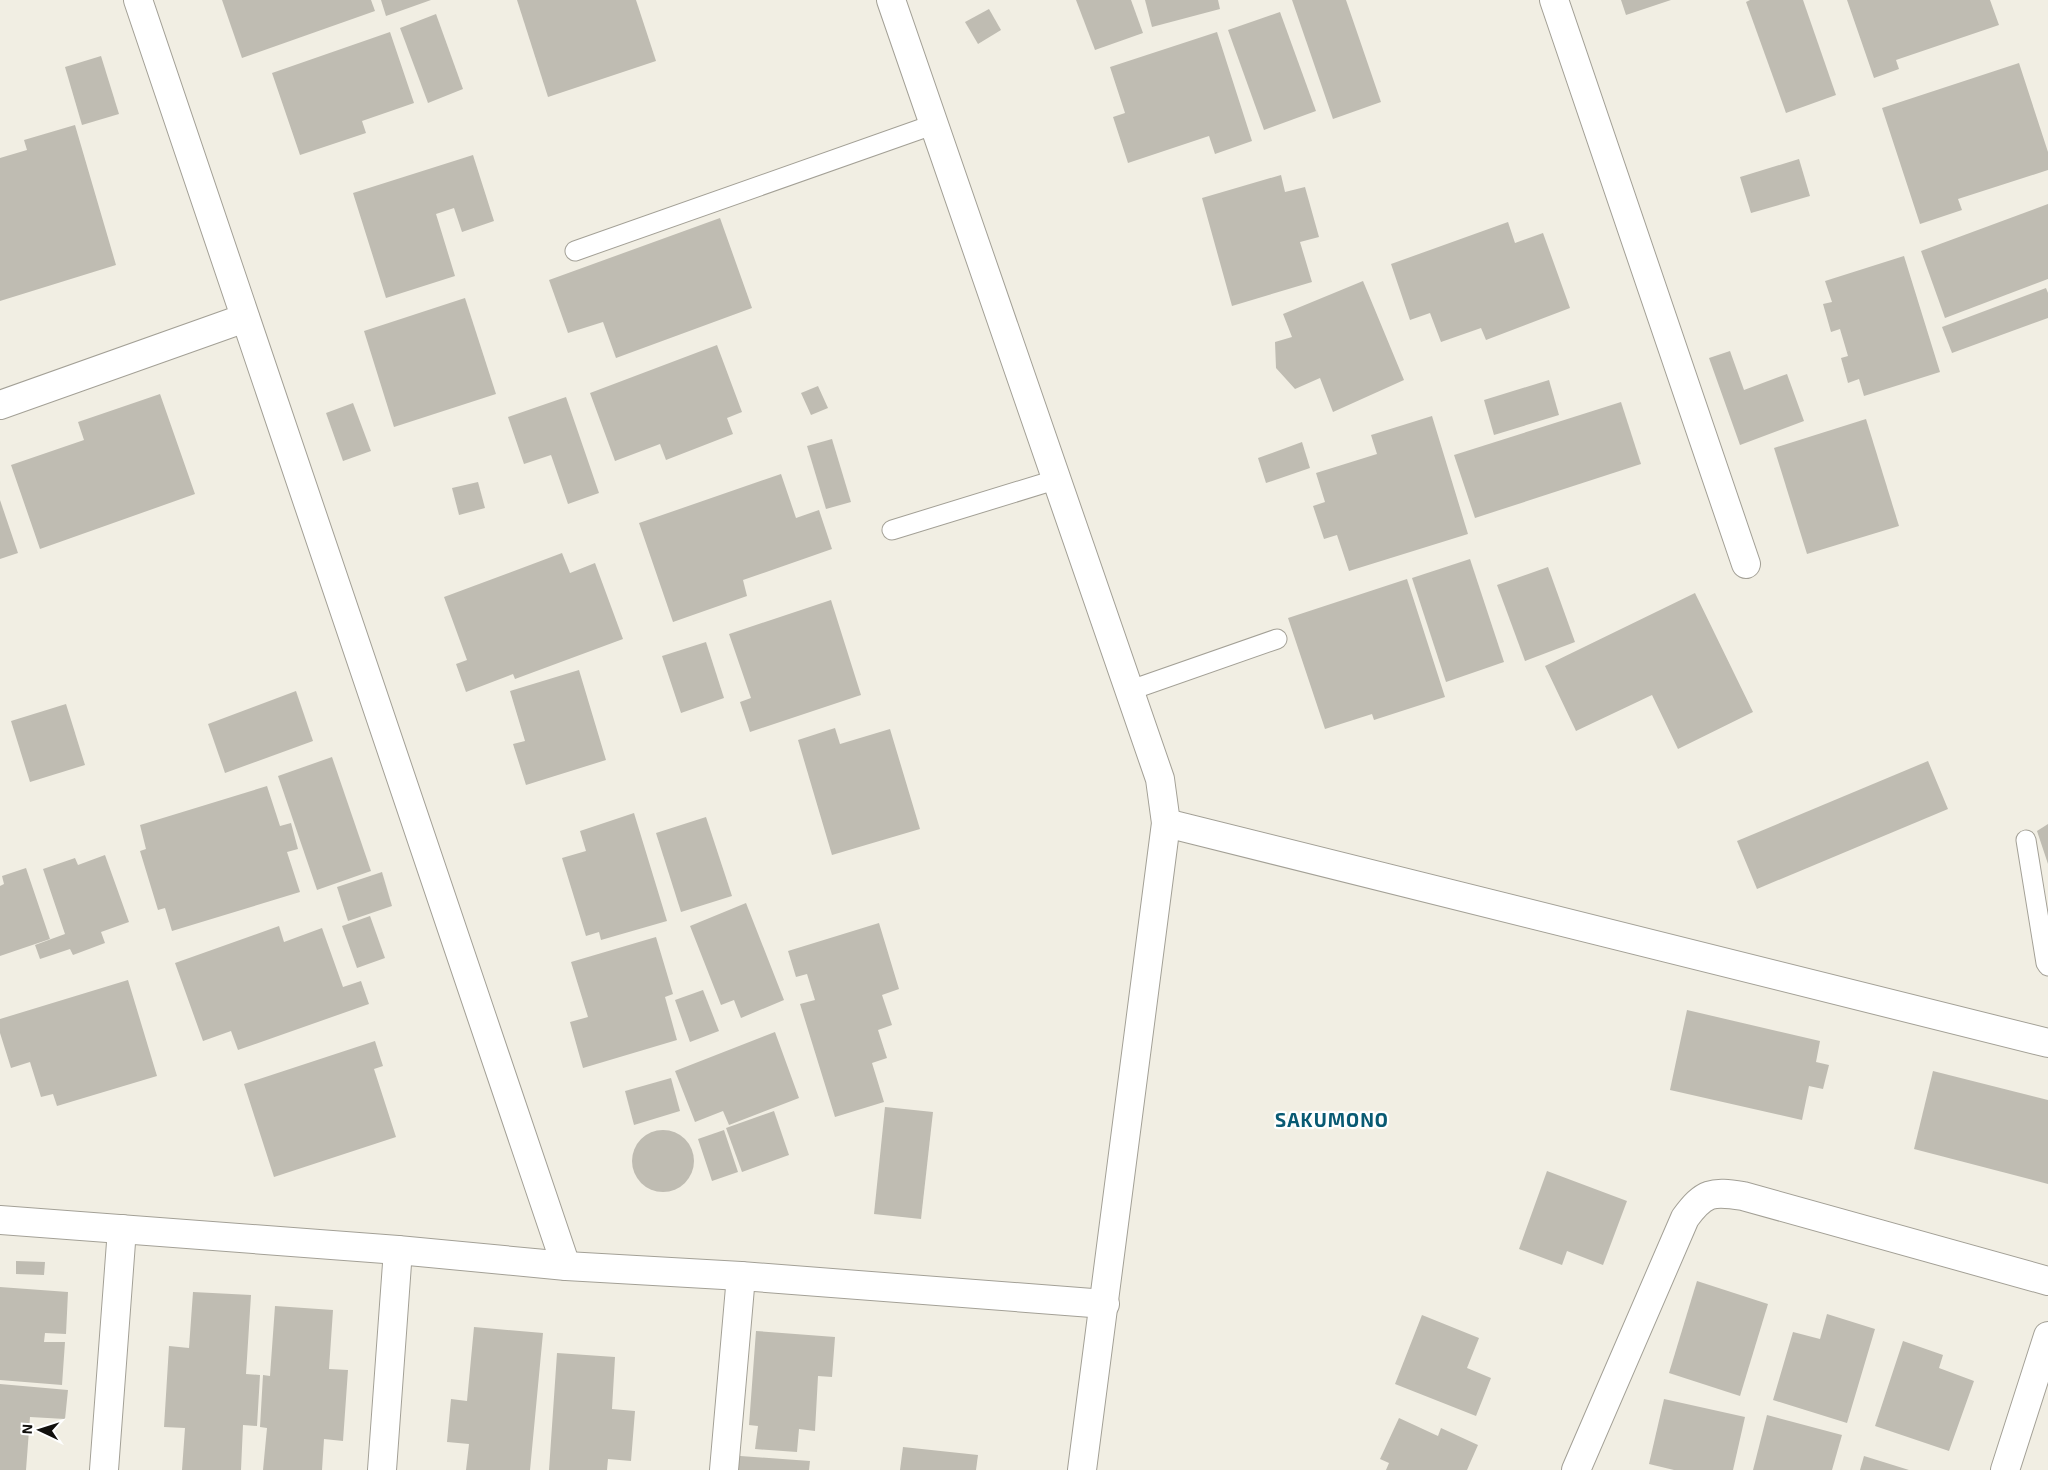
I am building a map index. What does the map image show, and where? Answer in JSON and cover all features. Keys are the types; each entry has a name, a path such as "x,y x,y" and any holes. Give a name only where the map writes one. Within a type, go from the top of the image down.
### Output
{"street":[{"path":"138,0 566,1266"},
{"path":"891,0 1131,690 1160,779 1166,823 1082,1470"},
{"path":"1554,0 1746,564"},
{"path":"0,405 245,318"},
{"path":"1166,823 2048,1043"},
{"path":"1576,1470 1685,1218 1698,1200 1719,1192 1743,1196 2048,1281"},
{"path":"0,1220 398,1250 566,1266 741,1276 1105,1304"},
{"path":"104,1470 122,1229"},
{"path":"382,1470 398,1250"},
{"path":"724,1470 741,1276"},
{"path":"2005,1470 2048,1336"}],"lane":[{"path":"576,251 935,124"},
{"path":"892,530 1058,479"},
{"path":"1131,690 1277,639"},
{"path":"2026,840 2048,966"}],"building":[{"path":"222,0 371,0 375,11 242,58"},
{"path":"381,0 431,0 386,16"},
{"path":"517,0 636,0 656,61 548,97"},
{"path":"1076,0 1131,0 1143,33 1095,50"},
{"path":"1145,0 1218,0 1220,9 1152,27"},
{"path":"1292,0 1346,0 1381,102 1333,119"},
{"path":"1621,0 1671,0 1626,15"},
{"path":"1750,0 1803,0 1836,95 1786,113 1746,2"},
{"path":"1847,0 1990,0 1999,25 1896,60 1899,69 1874,78"},
{"path":"989,9 1001,30 978,44 965,22"},
{"path":"1280,12 1316,111 1264,130 1228,30"},
{"path":"436,14 463,89 428,103 400,28"},
{"path":"390,32 414,103 362,121 366,133 300,155 272,73"},
{"path":"1217,32 1252,141 1215,154 1209,136 1128,163 1113,117 1125,113 1110,67"},
{"path":"101,56 119,114 82,125 65,67"},
{"path":"2019,63 2048,152 2048,170 1958,199 1962,210 1920,224 1882,108"},
{"path":"75,125 116,265 0,301 0,158 27,150 24,140"},
{"path":"473,155 494,221 462,232 454,208 436,214 455,276 386,298 353,193"},
{"path":"1799,159 1810,196 1751,213 1740,177"},
{"path":"1281,175 1285,192 1305,187 1319,237 1300,242 1312,282 1232,306 1202,198"},
{"path":"2048,204 2048,279 1945,318 1921,251"},
{"path":"720,218 752,308 616,358 603,322 568,333 549,280"},
{"path":"1508,222 1515,243 1543,233 1570,308 1486,340 1481,328 1441,342 1430,313 1410,320 1391,264"},
{"path":"1904,256 1940,372 1864,396 1859,379 1848,383 1841,358 1848,356 1840,329 1831,332 1823,304 1832,302 1825,281"},
{"path":"1363,281 1404,380 1333,412 1320,378 1295,389 1276,368 1275,342 1292,337 1283,314"},
{"path":"2046,288 2048,293 2048,318 1952,353 1942,327"},
{"path":"465,298 496,394 394,427 364,331"},
{"path":"717,345 742,412 727,418 733,434 666,460 660,444 615,461 590,393"},
{"path":"1730,351 1744,390 1787,374 1804,421 1740,445 1709,358"},
{"path":"1549,380 1559,415 1494,435 1484,400"},
{"path":"818,386 828,408 811,415 801,393"},
{"path":"160,394 195,494 40,549 11,465 84,440 78,422"},
{"path":"566,397 599,493 568,504 551,455 524,464 508,417"},
{"path":"1621,402 1641,464 1475,518 1454,455"},
{"path":"353,403 371,451 343,461 326,413"},
{"path":"1432,416 1468,534 1349,571 1337,535 1324,539 1313,506 1325,502 1316,473 1377,454 1371,435"},
{"path":"1866,419 1899,526 1807,554 1774,448"},
{"path":"832,439 851,502 826,509 807,446"},
{"path":"1302,442 1310,468 1266,483 1258,458"},
{"path":"781,474 796,518 819,510 832,549 743,580 747,596 673,622 639,523"},
{"path":"478,482 485,508 459,515 452,488"},
{"path":"0,500 18,553 0,559"},
{"path":"562,553 570,573 595,563 623,639 515,679 513,674 466,692 456,664 467,660 444,597"},
{"path":"1470,559 1504,662 1446,682 1412,578"},
{"path":"1548,567 1575,642 1525,661 1497,585"},
{"path":"1407,579 1445,697 1374,720 1372,714 1325,729 1288,618"},
{"path":"1695,593 1753,712 1678,749 1652,695 1576,731 1545,666"},
{"path":"831,600 861,695 750,732 740,702 751,698 729,634"},
{"path":"706,642 724,698 681,713 662,656"},
{"path":"579,670 606,760 526,785 513,744 525,741 510,691"},
{"path":"296,691 313,741 225,773 208,724"},
{"path":"66,704 85,765 30,782 11,721"},
{"path":"835,728 840,744 890,729 920,829 832,855 798,740"},
{"path":"332,757 371,871 317,890 278,776"},
{"path":"1928,761 1948,809 1757,889 1737,841"},
{"path":"267,786 280,826 291,823 298,849 287,852 300,892 172,931 165,908 158,910 140,851 146,849 140,825"},
{"path":"634,813 667,921 601,940 599,932 586,936 562,858 586,851 580,831"},
{"path":"706,817 732,896 681,912 656,833"},
{"path":"2048,824 2048,864 2037,831"},
{"path":"105,855 129,922 101,932 105,943 73,955 70,949 40,959 35,945 65,934 43,869 75,858 78,865"},
{"path":"26,868 50,939 0,956 0,886 4,884 2,876"},
{"path":"382,872 392,906 348,921 337,887"},
{"path":"746,903 784,1000 741,1018 734,1000 721,1005 690,926"},
{"path":"370,916 385,958 357,968 342,926"},
{"path":"879,923 899,989 882,995 892,1025 878,1030 887,1058 872,1063 884,1102 835,1117 800,1004 815,1000 807,974 796,977 788,951"},
{"path":"279,926 284,942 322,928 343,987 361,981 369,1004 238,1050 231,1031 203,1041 175,963"},
{"path":"656,937 673,994 665,997 677,1040 583,1068 570,1022 588,1017 571,962"},
{"path":"128,980 157,1076 57,1106 53,1094 41,1097 30,1062 11,1068 0,1033 0,1019"},
{"path":"703,990 719,1031 690,1042 675,1000"},
{"path":"1687,1010 1820,1041 1816,1062 1829,1065 1823,1089 1809,1086 1802,1120 1670,1090"},
{"path":"775,1032 799,1098 729,1125 723,1111 695,1122 675,1071"},
{"path":"375,1041 383,1066 374,1069 396,1137 274,1177 244,1084"},
{"path":"1933,1071 2048,1100 2048,1184 1914,1149"},
{"path":"671,1078 680,1111 634,1125 625,1091"},
{"path":"885,1107 933,1112 921,1219 874,1214"},
{"path":"774,1111 789,1155 742,1172 726,1128"},
{"path":"663,1130 675,1133 685,1139 691,1149 694,1161 691,1173 685,1183 675,1189 663,1192 651,1189 641,1183 635,1173 632,1161 635,1149 641,1139 651,1133"},
{"path":"724,1130 738,1172 712,1181 698,1139"},
{"path":"1547,1171 1627,1201 1603,1265 1567,1251 1562,1265 1519,1249"},
{"path":"16,1261 45,1262 44,1275 16,1274"},
{"path":"1697,1281 1768,1304 1740,1396 1669,1373"},
{"path":"0,1287 68,1292 66,1334 45,1333 44,1342 65,1342 62,1385 0,1380"},
{"path":"193,1292 251,1295 246,1374 260,1375 257,1426 243,1425 241,1470 182,1470 185,1428 164,1427 169,1346 189,1348"},
{"path":"275,1306 333,1310 329,1369 348,1370 343,1441 324,1439 322,1470 263,1470 267,1428 260,1427 263,1375 270,1376"},
{"path":"1827,1314 1875,1329 1847,1423 1773,1400 1793,1332 1820,1339"},
{"path":"1422,1315 1479,1338 1467,1368 1491,1378 1476,1416 1395,1384"},
{"path":"474,1327 543,1333 530,1470 466,1470 469,1444 447,1442 451,1399 467,1401"},
{"path":"756,1331 835,1337 832,1377 818,1376 815,1431 799,1429 797,1452 755,1449 758,1426 749,1425"},
{"path":"1903,1341 1943,1355 1939,1368 1974,1381 1949,1451 1875,1426"},
{"path":"557,1353 615,1357 612,1409 635,1411 631,1461 608,1459 607,1470 549,1470"},
{"path":"0,1384 68,1390 65,1419 30,1417 26,1470 0,1470"},
{"path":"1664,1399 1745,1417 1733,1470 1674,1470 1649,1464"},
{"path":"1767,1415 1842,1435 1832,1470 1753,1470"},
{"path":"1399,1418 1438,1436 1441,1428 1478,1445 1467,1470 1386,1470 1389,1463 1380,1459"},
{"path":"903,1447 978,1455 976,1470 900,1470"},
{"path":"727,1455 810,1461 809,1470 726,1470"},
{"path":"1864,1456 1909,1470 1860,1470"}],"district":[{"name":"SAKUMONO","path":"1332,1119"}]}
